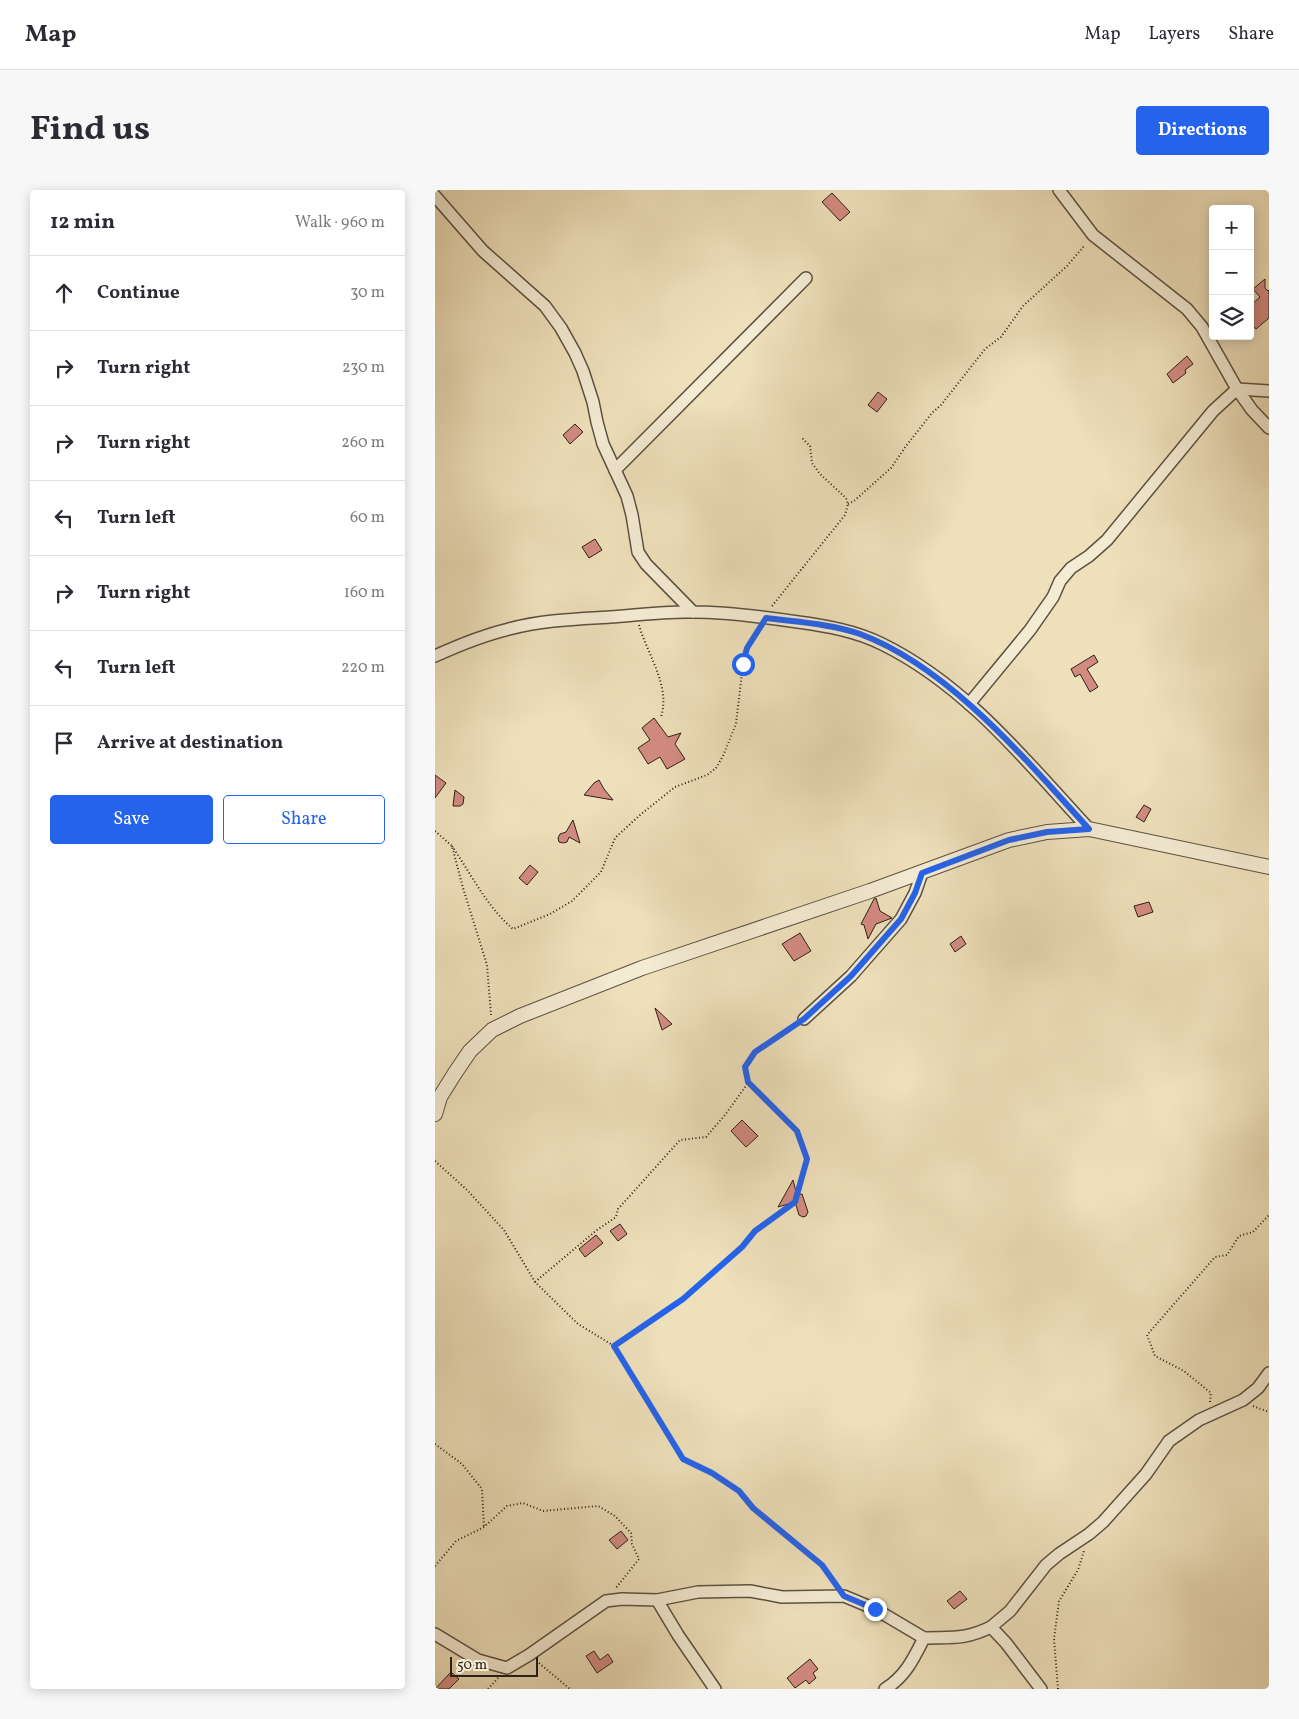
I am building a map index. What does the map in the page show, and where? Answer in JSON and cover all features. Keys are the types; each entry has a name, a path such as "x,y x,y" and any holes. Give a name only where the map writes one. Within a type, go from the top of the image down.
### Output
{"street":[{"path":"1059,190 1093,235 1187,310 1202,327 1237,389 1252,410 1269,428"},
{"path":"435,196 470,237 539,301 561,328 583,371 603,444 627,496 633,516 638,552 646,564 693,612"},
{"path":"615,470 806,278"},
{"path":"969,704 1030,630 1053,597 1060,581 1071,568 1089,556 1107,540 1146,490 1213,411 1237,389 1269,391"},
{"path":"435,656 487,635 511,628 558,620 693,612 766,618 858,633 908,658 969,704 1012,745 1089,829"},
{"path":"435,1114 440,1098 455,1072 471,1050 493,1030 521,1016 642,968 922,873 1009,840 1047,832 1089,829 1269,867"},
{"path":"804,1019 851,976 901,919 915,893 922,873"},
{"path":"435,1634 478,1660 507,1668 606,1601 622,1599 657,1600 698,1592 725,1590 750,1591 782,1597 844,1596 875,1609 924,1638 961,1638 974,1635 991,1627 1010,1611 1046,1565 1103,1522 1146,1474 1169,1441 1209,1414 1243,1400 1258,1388 1269,1374"},
{"path":"657,1600 678,1635 715,1689"},
{"path":"991,1627 1006,1643 1041,1689"},
{"path":"885,1689 902,1676 924,1638"}],"path":[{"path":"848,504 854,501 891,468 927,420 985,349 1001,337 1023,306 1067,266 1093,235"},
{"path":"435,831 452,846 480,890 503,920 513,928 550,914 572,901 601,872 615,838 675,787 707,775 716,768 736,724 743,664 747,648 774,603 845,515 848,504 846,498 820,474 812,463 810,446 801,437"},
{"path":"638,615 639,626 663,688 664,709 661,717"},
{"path":"452,846 487,965 493,1030"},
{"path":"614,1346 683,1299 742,1247 755,1231 795,1202 807,1159 797,1131 748,1082 745,1067 755,1052 804,1019"},
{"path":"535,1282 597,1230 616,1217 618,1209 680,1140 706,1137 725,1115 748,1082"},
{"path":"435,1162 467,1190 504,1230 535,1282 577,1324 614,1346 683,1459 712,1473 739,1491 753,1508 822,1565 844,1596"},
{"path":"1209,1414 1211,1393 1184,1371 1155,1356 1147,1335 1215,1257 1227,1255 1239,1236 1253,1232 1269,1215"},
{"path":"1243,1400 1269,1412"},
{"path":"435,1444 462,1464 482,1489 483,1527"},
{"path":"435,1566 456,1541 483,1527 507,1506 523,1503 543,1512 598,1506 615,1516 631,1533 632,1544 639,1559 606,1601"},
{"path":"1058,1689 1054,1639 1059,1602 1078,1570 1089,1534"},
{"path":"529,1654 570,1689"},
{"path":"489,1689 507,1668"}],"building":[{"path":"832,193 850,212 840,221 822,202"},
{"path":"1265,279 1265,288 1269,290 1269,318 1256,329 1254,327 1254,302 1260,297 1254,288"},
{"path":"1187,356 1193,364 1185,370 1186,373 1173,383 1167,374"},
{"path":"878,392 887,399 877,412 868,405"},
{"path":"575,424 583,432 570,444 563,435"},
{"path":"595,539 602,550 589,558 582,547"},
{"path":"1094,655 1098,662 1087,669 1098,687 1090,692 1080,674 1075,677 1071,669"},
{"path":"654,718 668,737 681,733 675,744 685,759 667,769 660,757 648,764 638,748 650,740 642,728"},
{"path":"435,775 446,783 435,798"},
{"path":"599,780 604,789 613,800 584,795"},
{"path":"455,790 464,797 463,804 460,806 453,806"},
{"path":"1144,805 1151,809 1144,822 1136,817"},
{"path":"573,820 580,843 569,837 567,842 559,842 560,834 566,832"},
{"path":"530,865 538,872 527,885 519,878"},
{"path":"876,898 880,911 892,918 876,924 868,939 864,925 861,924"},
{"path":"1149,902 1153,912 1138,917 1134,906"},
{"path":"800,933 811,951 794,961 782,944"},
{"path":"961,936 966,944 955,952 950,944"},
{"path":"655,1008 672,1024 662,1030"},
{"path":"742,1120 758,1136 746,1147 731,1131"},
{"path":"793,1180 797,1195 802,1194 808,1212 803,1217 799,1215 795,1202 778,1207"},
{"path":"620,1224 627,1234 618,1241 610,1231"},
{"path":"596,1235 603,1243 585,1257 579,1249"},
{"path":"621,1531 628,1540 617,1549 609,1540"},
{"path":"960,1591 967,1599 954,1609 947,1601"},
{"path":"594,1651 600,1660 608,1654 613,1662 597,1673 586,1656"},
{"path":"810,1659 818,1669 813,1673 816,1678 809,1684 806,1680 795,1688 787,1678"},
{"path":"451,1672 459,1679 449,1689 435,1689"}],"route":[{"path":"743,664 747,648 766,618 858,633 883,644 908,658 969,704 1012,745 1089,829 1047,832 1009,840 922,873 915,893 901,919 851,976 804,1019 755,1052 745,1067 748,1082 797,1131 807,1159 795,1202 755,1231 742,1247 683,1299 614,1346 683,1459 712,1473 739,1491 753,1508 822,1565 844,1596 875,1609"}]}
